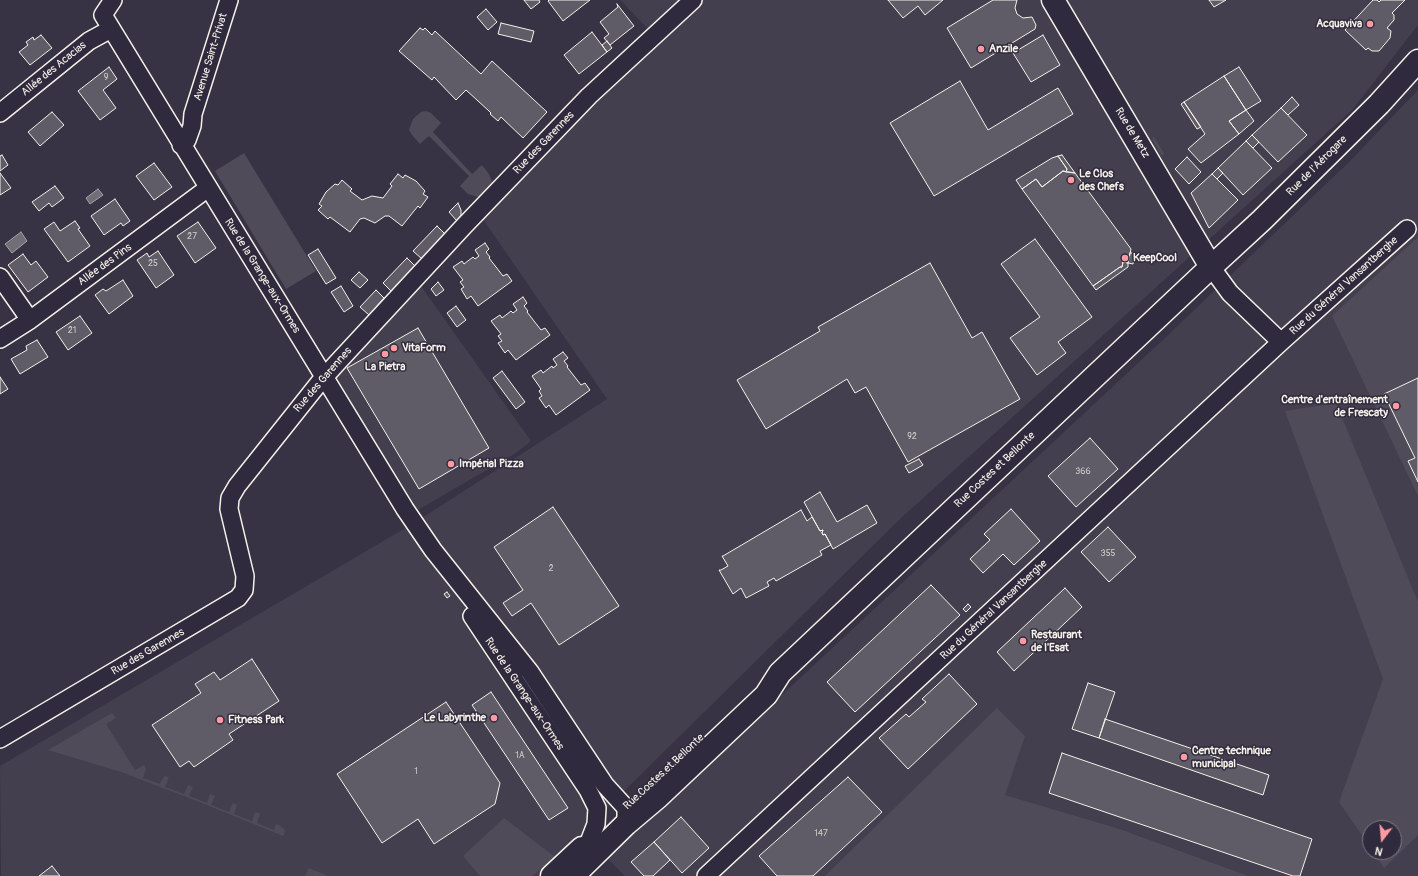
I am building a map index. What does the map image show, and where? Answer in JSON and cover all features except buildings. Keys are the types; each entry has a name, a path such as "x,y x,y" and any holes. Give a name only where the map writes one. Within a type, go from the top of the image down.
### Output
{"main road":[{"name":"Rue de Metz","path":"1053,0 1211,267"},
{"name":"Rue de l'Aérogare","path":"1211,267 1262,220 1329,154 1388,95 1418,61"},
{"name":"Rue Costes et Bellonte","path":"576,875 626,816 756,687 780,673 1211,267"},
{"name":"Rue Costes et Bellonte","path":"552,876 589,842 626,816"}],"street":[{"name":"Rue de la Grange-aux-Ormes","path":"113,0 103,15 111,30 464,604 588,790 597,808 596,824 589,842"},
{"name":"Avenue Saint-Privat","path":"181,145 186,140 192,126 193,114 229,0"},
{"name":"Rue des Garennes","path":"0,739 238,598 244,590 245,576 229,509 230,498 237,486 337,363 464,226 589,96 693,0"},
{"name":"Allée des Acacias","path":"0,113 89,41 111,30"},
{"name":"Avenue Saint-Privat","path":"172,129 193,114"},
{"name":"Allée des Pins","path":"0,339 30,320 208,188"},
{"name":"Rue du Général Vansantberghe","path":"706,876 955,646 1280,342 1406,229"},
{"name":"Rue du Général Vansantberghe","path":"1211,267 1230,293 1280,342"},
{"path":"0,277 30,320"},
{"name":"Rue de la Grange-aux-Ormes","path":"432,550 530,672 626,816"}],"shaded area":[{"path":"620,0 1418,0 1418,25 1353,109 899,520 538,876 1,876 0,766 414,523 607,399 478,212 654,35"},
{"path":"1418,90 1418,876 1249,876 1120,829 931,772 831,876 625,876 607,858 1167,336 1350,161"},
{"path":"426,111 431,113 441,123 433,132 472,174 482,165 489,174 492,181 491,186 483,196 478,197 468,194 460,186 469,176 429,136 420,144 412,135 409,130 413,119 421,112"},
{"path":"1154,137 1164,155 1161,155 1152,139"},
{"path":"244,153 316,271 286,289 215,171"},
{"path":"98,189 103,195 90,204 86,198"},
{"path":"21,232 27,241 12,253 5,244"},
{"name":"Centre d'entraînement de Frescaty","path":"1418,237 1418,496 1332,316"},
{"path":"421,286 531,441 516,453 418,510 334,381"},
{"path":"1336,403 1418,602 1418,835 1402,851 1402,820 1362,820 1362,835 1339,802 1383,679 1285,411"},
{"path":"997,708 1025,736 1005,795 1120,829 1249,876 825,876"},
{"path":"112,713 116,718 106,724 135,770 144,765 146,769 143,778 160,784 164,776 169,777 165,787 184,794 188,785 193,787 189,796 207,803 210,794 215,796 211,805 229,812 233,803 237,805 234,814 252,821 255,812 260,814 257,823 274,830 276,824 279,825 285,830 284,835 283,836 121,772 48,750"},
{"path":"504,818 555,857 532,876 480,876 463,856"},
{"path":"1379,860 1392,860 1384,868"},
{"path":"309,868 328,876 305,876"}],"place":[{"name":"Acquaviva","path":"1370,24"},
{"name":"Anzile","path":"981,49"},
{"name":"Le Clos des Chefs","path":"1071,180"},
{"name":"KeepCool","path":"1125,258"},
{"name":"VitaForm","path":"394,348"},
{"name":"La Pietra","path":"385,354"},
{"name":"Centre d'entraînement de Frescaty","path":"1396,406"},
{"name":"Impérial Pizza","path":"451,464"},
{"name":"Restaurant de l'Esat","path":"1023,641"},
{"name":"Le Labyrinthe","path":"494,718"},
{"name":"Fitness Park","path":"220,720"},
{"name":"Centre technique municipal","path":"1184,757"}]}
